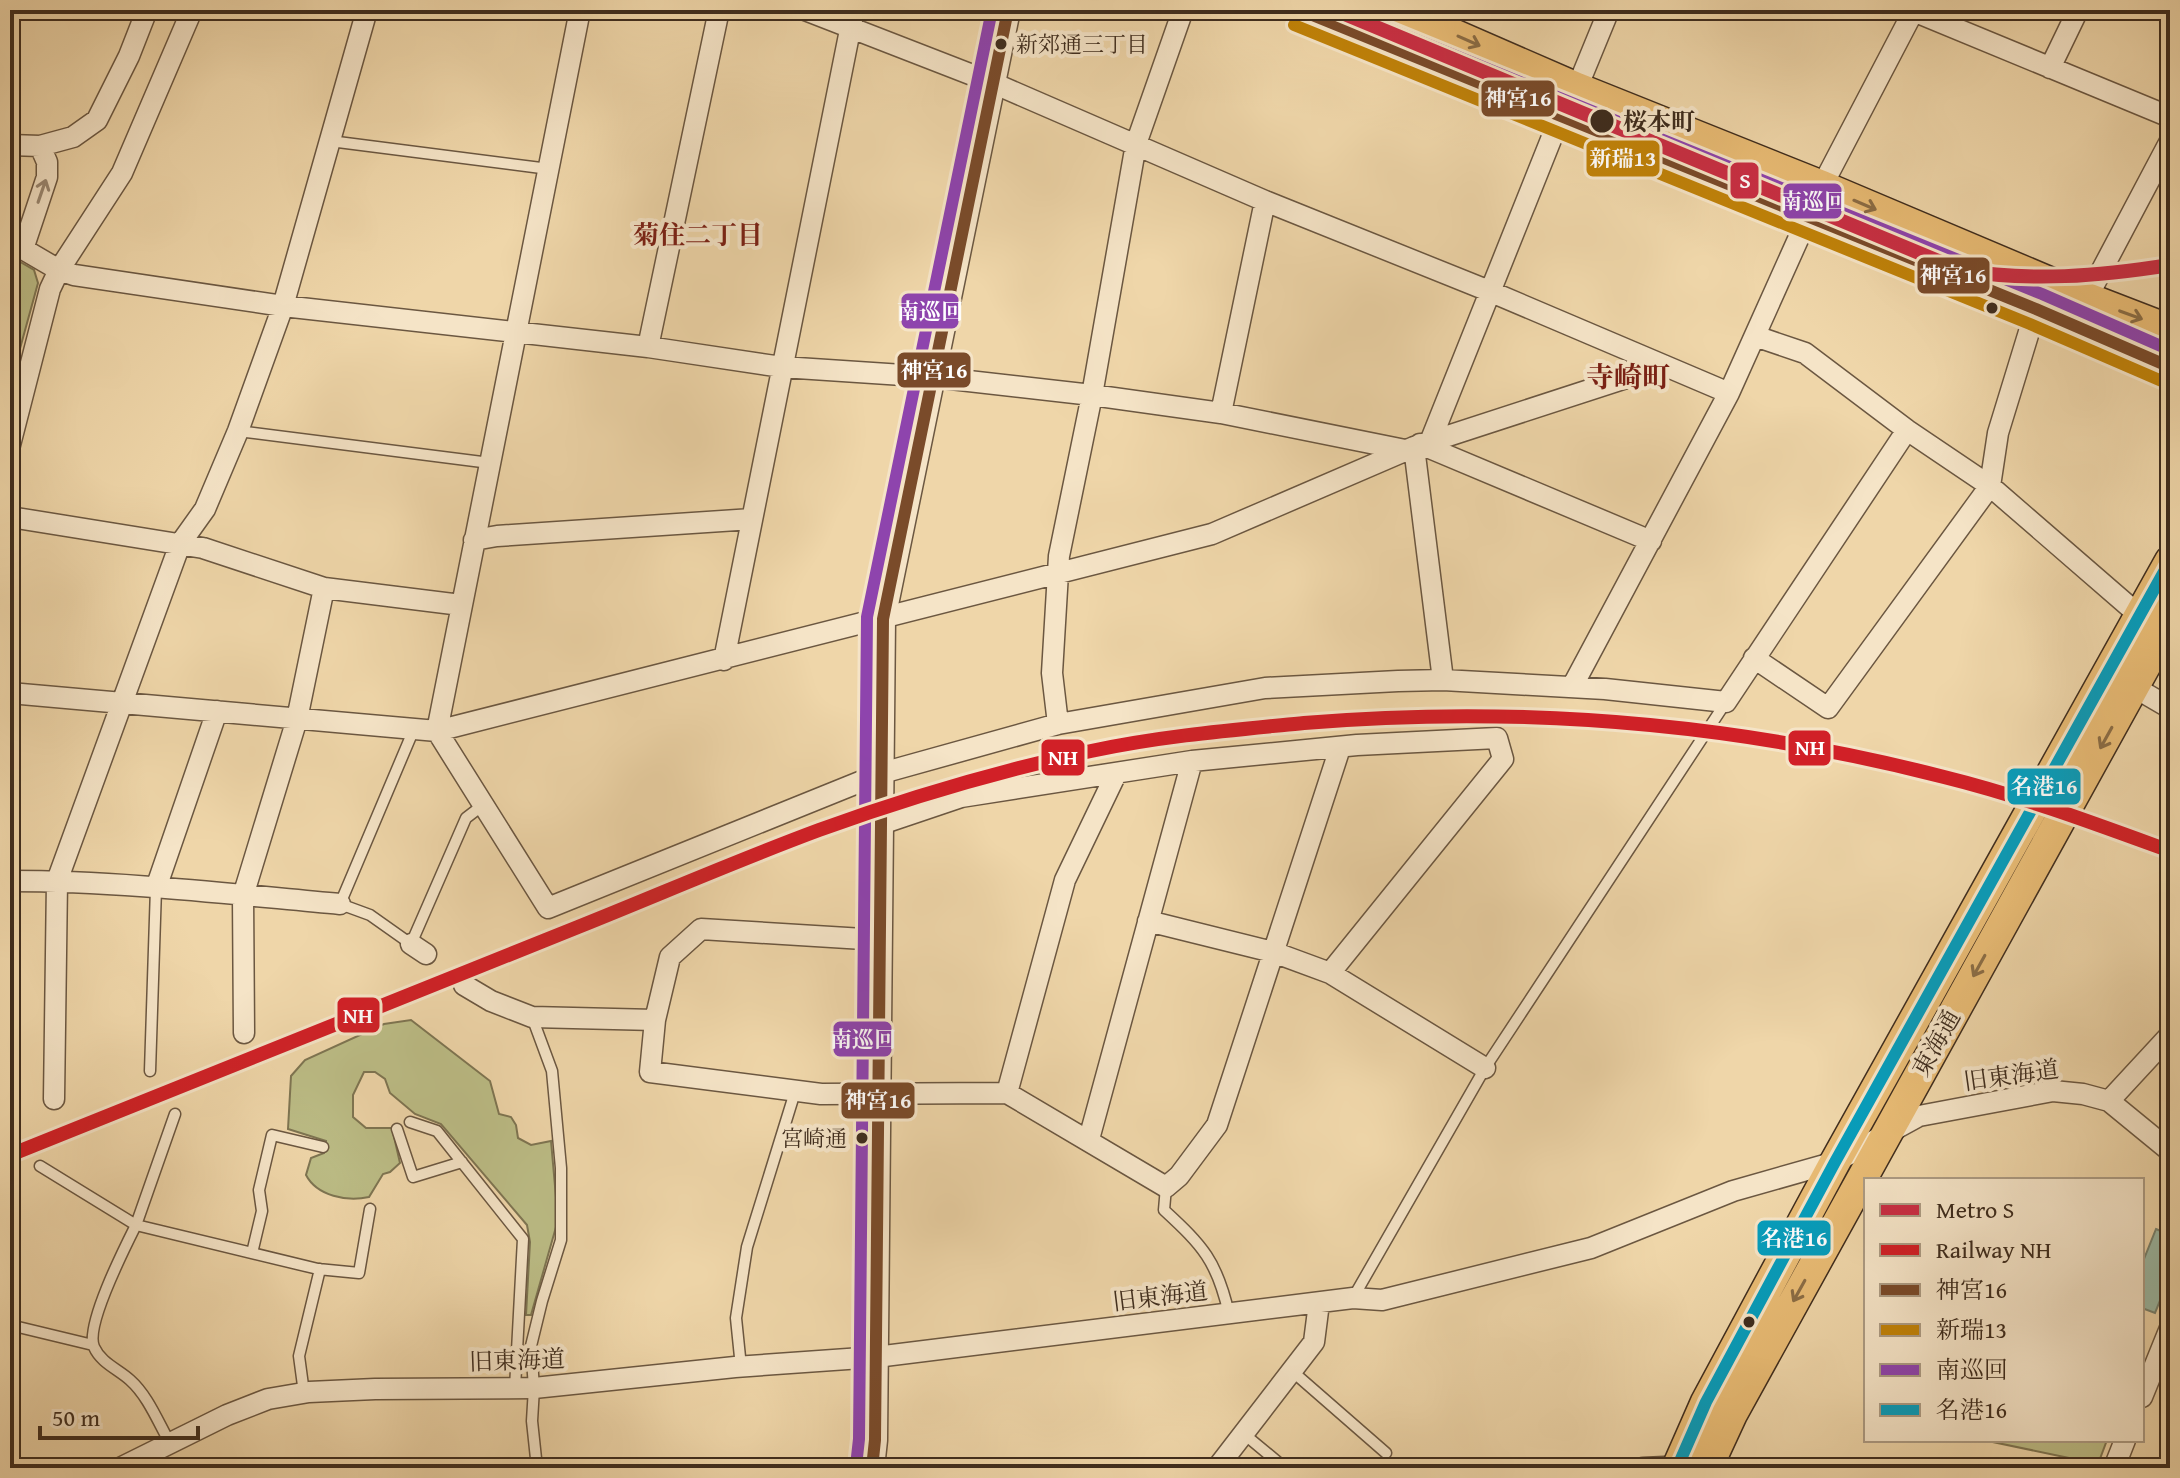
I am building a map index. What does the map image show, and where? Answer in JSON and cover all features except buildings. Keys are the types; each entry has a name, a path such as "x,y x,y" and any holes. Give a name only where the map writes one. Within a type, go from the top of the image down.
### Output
{"main road":[{"path":"1300,10 2036,309 2170,367"},
{"path":"1398,10 1577,88 2170,330"},
{"name":"東海通","path":"1677,1468 1706,1402 1835,1162 2170,561"},
{"name":"東海通","path":"1714,1467 1732,1414 2170,621"}],"street":[{"path":"10,145 40,146 73,137 97,120 129,56 147,10"},
{"path":"10,445 50,289 122,173 192,10"},
{"path":"54,1099 57,881 180,544 205,509 238,431 283,306 367,10"},
{"path":"580,10 437,731 548,908 882,773 1058,724 1265,688 1443,680 1572,687 1726,702 1907,430"},
{"path":"648,347 719,10"},
{"path":"805,10 852,19 1265,201 1489,291 1729,393"},
{"path":"872,1468 876,1357 883,619 1008,10"},
{"path":"1058,724 1052,673 1059,556 1092,395 1136,144 1183,10"},
{"path":"1577,88 1609,10"},
{"path":"1572,687 1729,393 1822,186 1913,10 2170,117"},
{"path":"2050,68 2078,10"},
{"path":"724,660 852,19"},
{"path":"1443,680 1417,446 1489,291 1560,117"},
{"path":"2087,298 2170,141"},
{"path":"40,146 47,162 47,177 23,249 74,275 283,306 648,347 782,367 933,377 1092,395 1417,446 1651,541"},
{"path":"1221,413 1265,201"},
{"path":"1754,658 1828,708 1990,486 1998,433 2036,309"},
{"path":"1755,336 1805,353 1907,430 1990,486 2140,616"},
{"path":"10,693 437,731 1212,534 1417,446 1663,366"},
{"path":"10,517 203,548 324,588 461,605"},
{"path":"474,540 752,519"},
{"path":"244,1033 243,896 297,719 324,588"},
{"path":"2134,687 2170,708"},
{"path":"156,888 217,711"},
{"path":"881,824 961,797 1192,761 1357,745 1497,738 1503,759 1330,973"},
{"path":"880,940 701,929 670,957 655,1020 650,1072 795,1092 878,1095 1007,1093 1166,1187 1179,1176 1217,1125 1340,748"},
{"path":"1089,1139 1192,761"},
{"path":"1007,1093 1065,880 1116,774"},
{"path":"10,881 57,881 340,904"},
{"path":"1148,921 1273,952 1330,973 1485,1068"},
{"path":"464,985 491,1001 532,1017 655,1020"},
{"path":"2109,1101 2170,1035"},
{"name":"旧東海道","path":"120,1468 227,1415 268,1399 304,1393 524,1388 876,1357 1353,1298 1382,1300 1591,1248 1733,1191 1835,1162 1919,1116 2053,1091 2109,1101 2170,1151"},
{"path":"1217,1468 1314,1342 1319,1303"},
{"path":"2144,1392 2170,1328"},
{"path":"2114,1468 2124,1442"},
{"path":"1643,1468 1714,1467"}],"lane":[{"path":"330,141 549,169"},
{"path":"238,431 490,463"},
{"path":"1353,1298 1485,1068 1726,702"},
{"path":"414,729 340,904 370,915 418,949 466,818 483,805"},
{"path":"150,1071 156,888"},
{"path":"524,1388 542,1301 561,1240 561,1182 552,1071 532,1017"},
{"path":"741,1367 736,1318 747,1247 795,1092"},
{"path":"170,1443 131,1381 104,1362 93,1345 92,1331 136,1225 175,1114"},
{"path":"410,1122 437,1131 523,1239 524,1388 532,1421 537,1468"},
{"path":"397,1129 413,1177 462,1162"},
{"path":"252,1253 262,1211 259,1190 272,1135 323,1147"},
{"path":"40,1166 136,1225 320,1269 359,1273 370,1209"},
{"path":"1166,1187 1164,1210 1201,1244 1218,1274 1229,1314"},
{"path":"304,1393 299,1356 320,1269"},
{"path":"10,1325 93,1345"},
{"path":"1292,1371 1386,1453"},
{"path":"1244,1434 1285,1468"}],"green space":[{"path":"10,256 34,270 38,283 10,385"},
{"path":"411,1020 490,1081 499,1114 511,1117 518,1138 531,1145 551,1141 558,1220 531,1315 526,1315 530,1242 527,1225 441,1124 415,1114 390,1093 385,1079 375,1072 364,1072 353,1095 353,1117 366,1128 392,1128 400,1163 383,1174 369,1197 333,1196 317,1188 306,1175 311,1158 324,1153 326,1141 288,1129 291,1076 305,1060 384,1024"},
{"path":"1993,1442 2106,1442 2098,1464"}],"shaded area":[{"path":"2156,1229 2170,1235 2170,1276 2155,1313 2144,1309 2144,1259"}],"metro line":[{"name":"S","path":"1335,10 1960,270 2039,277 2170,265"}],"rail line":[{"name":"NH","path":"10,1155 819,830 919,796 1022,767 1170,737 1304,723 1465,716 1546,718 1706,731 1865,758 1944,777 2030,802 2170,851"}],"transit line":[{"name":"南巡回","path":"856,1466 859,1439 867,617 992,10"},
{"name":"神宮16","path":"872,1468 875,1440 883,619 1008,10"},
{"name":"神宮16","path":"1300,10 2036,309 2170,367"},
{"name":"南巡回","path":"1343,10 2042,294 2170,350"},
{"name":"新瑞13","path":"1294,25 2030,324 2164,382"},
{"name":"名港16","path":"1677,1468 1706,1402 1835,1162 2170,561"}],"place":[{"name":"新郊通三丁目","path":"1001,44"},
{"name":"桜本町","path":"1602,121"},
{"name":"宮崎通","path":"862,1138"}],"district":[{"name":"菊住二丁目","path":"698,234"},
{"name":"寺崎町","path":"1628,376"}]}
